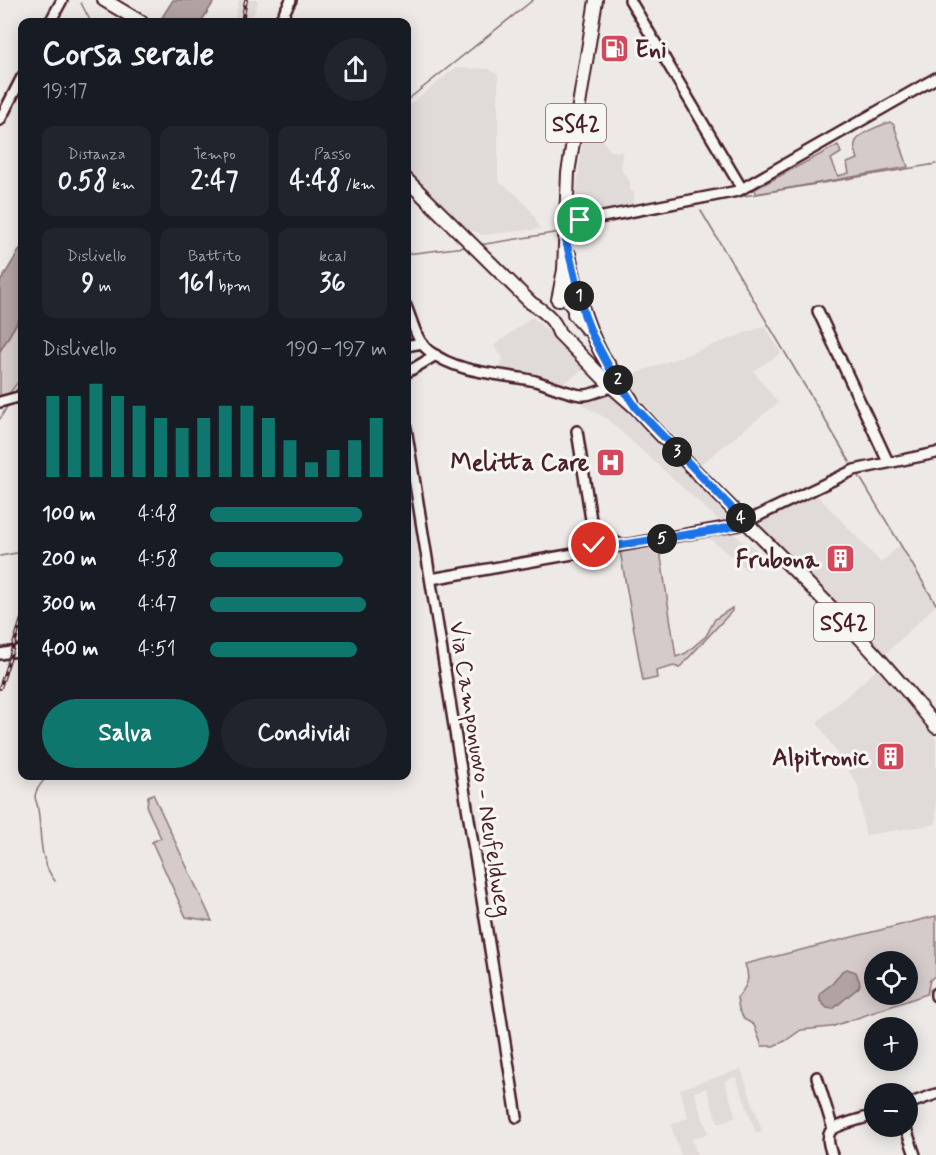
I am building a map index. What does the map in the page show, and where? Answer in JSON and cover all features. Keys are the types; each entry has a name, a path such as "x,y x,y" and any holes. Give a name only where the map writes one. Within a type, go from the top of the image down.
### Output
{"main road":[{"path":"104,0 134,18"},
{"name":"SS42","path":"596,0 568,173 566,235 570,277 560,301 550,309 559,333 636,408 847,624 910,694 936,727"},
{"path":"411,184 524,295 553,320 566,324 573,319 574,314"},
{"name":"SS42","path":"566,235 575,283 592,335 609,367 636,408"},
{"path":"524,295 537,300 560,301"},
{"name":"SS42","path":"560,301 574,309 574,314 592,335"}],"street":[{"path":"53,18 62,0"},
{"path":"281,18 291,0"},
{"path":"630,0 742,189"},
{"path":"566,235 587,220 742,189 936,78"},
{"path":"0,120 18,85"},
{"path":"818,311 888,462"},
{"path":"411,318 426,349 435,356 470,370 532,381 579,395 606,389"},
{"path":"411,345 422,343"},
{"path":"411,370 435,356"},
{"path":"2,401 18,398"},
{"path":"577,431 594,545 598,551"},
{"path":"433,579 746,523 854,470 936,453"},
{"name":"Via Camponuovo - Neufeldweg","path":"411,456 433,579 517,1117"},
{"path":"593,531 621,545"},
{"path":"0,654 18,651"},
{"path":"817,1077 833,1129"},
{"path":"918,1100 936,1094"},
{"path":"832,1155 828,1140 830,1132 864,1118"},
{"path":"909,1137 915,1155"}],"shaded area":[{"path":"173,0 215,0 204,18 162,18"},
{"path":"239,0 259,0 252,18 235,18"},
{"path":"455,68 489,69 498,75 498,181 516,194 532,212 540,229 481,235 468,230 411,176 411,104"},
{"path":"586,116 610,151 622,152 621,169 630,182 630,190 634,192 633,209 589,217 574,212"},
{"path":"890,122 894,125 908,167 756,194 755,189 838,145 841,153 831,159 838,176 849,173 847,163 858,159 854,148 860,136"},
{"path":"18,253 18,321 0,351 0,282"},
{"path":"532,317 587,367 561,385 499,370 503,358 494,346"},
{"path":"18,321 18,382 5,399 0,398 0,351"},
{"path":"765,326 781,353 753,371 778,403 701,464 623,381 626,377"},
{"path":"611,392 733,518 724,525 607,419 583,405 585,398"},
{"path":"814,492 881,563 900,545 936,605 885,654 762,529 763,518"},
{"path":"733,532 745,545 751,545 763,557 748,571 708,537"},
{"path":"659,544 676,657 686,653 706,636 715,619 732,608 732,611 679,668 674,666 656,671 657,678 643,681 620,551"},
{"name":"Alpitronic","path":"879,668 911,705 936,740 936,824 865,835 858,785 817,722"},
{"path":"153,794 212,921 186,917 152,842 161,838 147,808 148,796"},
{"path":"936,916 936,975 930,980 927,994 918,997 918,951 864,951 864,1005 895,1005 831,1027 801,1030 773,1046 762,1046 754,1025 744,1019 739,1009 737,998 746,986 745,964"},
{"path":"847,969 856,972 859,987 833,1009 827,1008 820,1001 820,993 833,983 842,971"},
{"path":"741,1069 762,1131 756,1133 736,1077 724,1081 736,1117 718,1123 706,1088 694,1092 708,1133 692,1139 697,1155 681,1155 671,1125 688,1118 680,1089"}],"waterway":[{"path":"411,97 533,0"},
{"path":"81,3 89,18"},
{"path":"738,196 936,84"},
{"path":"571,230 738,197 936,164"},
{"path":"701,211 850,462"},
{"path":"479,245 560,232"},
{"path":"411,253 465,247"},
{"path":"411,303 424,338 435,349"},
{"path":"14,393 18,388"},
{"path":"0,419 8,405"},
{"path":"858,474 936,604"},
{"path":"0,556 18,553"},
{"path":"435,582 437,592"},
{"path":"44,780 35,796 43,855 55,881"},
{"path":"514,1067 522,1114"}],"railway":[{"path":"243,18 246,0"},
{"path":"0,688 18,632"}],"place":[{"name":"Eni","path":"614,49"},
{"name":"Melitta Care","path":"610,462"},
{"name":"Frubona","path":"840,559"},
{"name":"Alpitronic","path":"890,757"}],"route":[{"path":"580,220 565,219 566,241 584,314 599,349 636,408 746,523 598,551 594,545"}]}
